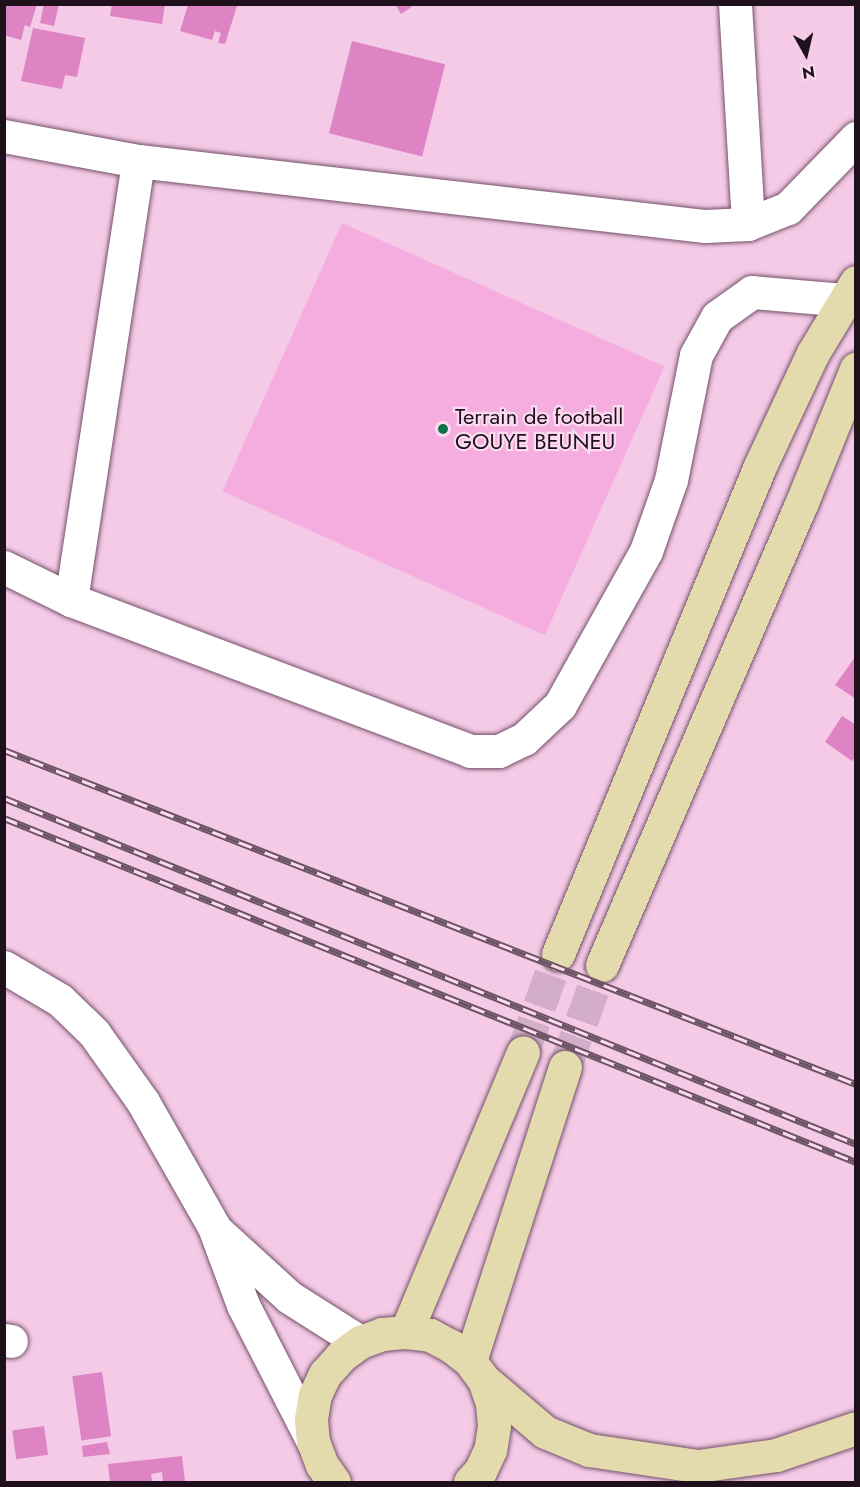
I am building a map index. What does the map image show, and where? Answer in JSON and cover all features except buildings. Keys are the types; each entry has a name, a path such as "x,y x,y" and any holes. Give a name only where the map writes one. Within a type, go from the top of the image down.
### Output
{"main road":[{"path":"558,954 760,466 813,353 850,291"},
{"path":"602,964 797,513 855,369"},
{"path":"406,1332 523,1052"},
{"path":"470,1482 480,1471 490,1450 494,1426 492,1402 477,1370 565,1068"},
{"path":"334,1482 322,1465 313,1442 311,1419 315,1395 325,1374 341,1356 360,1342 382,1334 406,1332 430,1335 451,1346 545,1432 589,1450 698,1466 776,1455 855,1428"}],"street":[{"path":"735,4 748,224"},
{"path":"4,136 138,161 705,226 748,224 788,208 855,138"},
{"path":"71,600 138,161"},
{"path":"4,567 71,600 470,752 498,751 524,739 560,705 646,551 671,480 696,355 717,317 752,292 850,291"},
{"path":"4,967 60,1000 94,1033 143,1102 214,1227 243,1305 313,1442"},
{"path":"214,1227 289,1297 360,1342"}],"shaded area":[{"name":"Terrain de football GOUYE BEUNEU","path":"342,223 664,367 545,635 222,492"}],"tunnel":[{"path":"523,1052 558,954"},
{"path":"565,1067 602,965"}],"railway":[{"path":"4,750 856,1084"},
{"path":"4,798 856,1144"},
{"path":"4,818 856,1162"}],"place":[{"name":"Terrain de football GOUYE BEUNEU","path":"443,429"}]}
